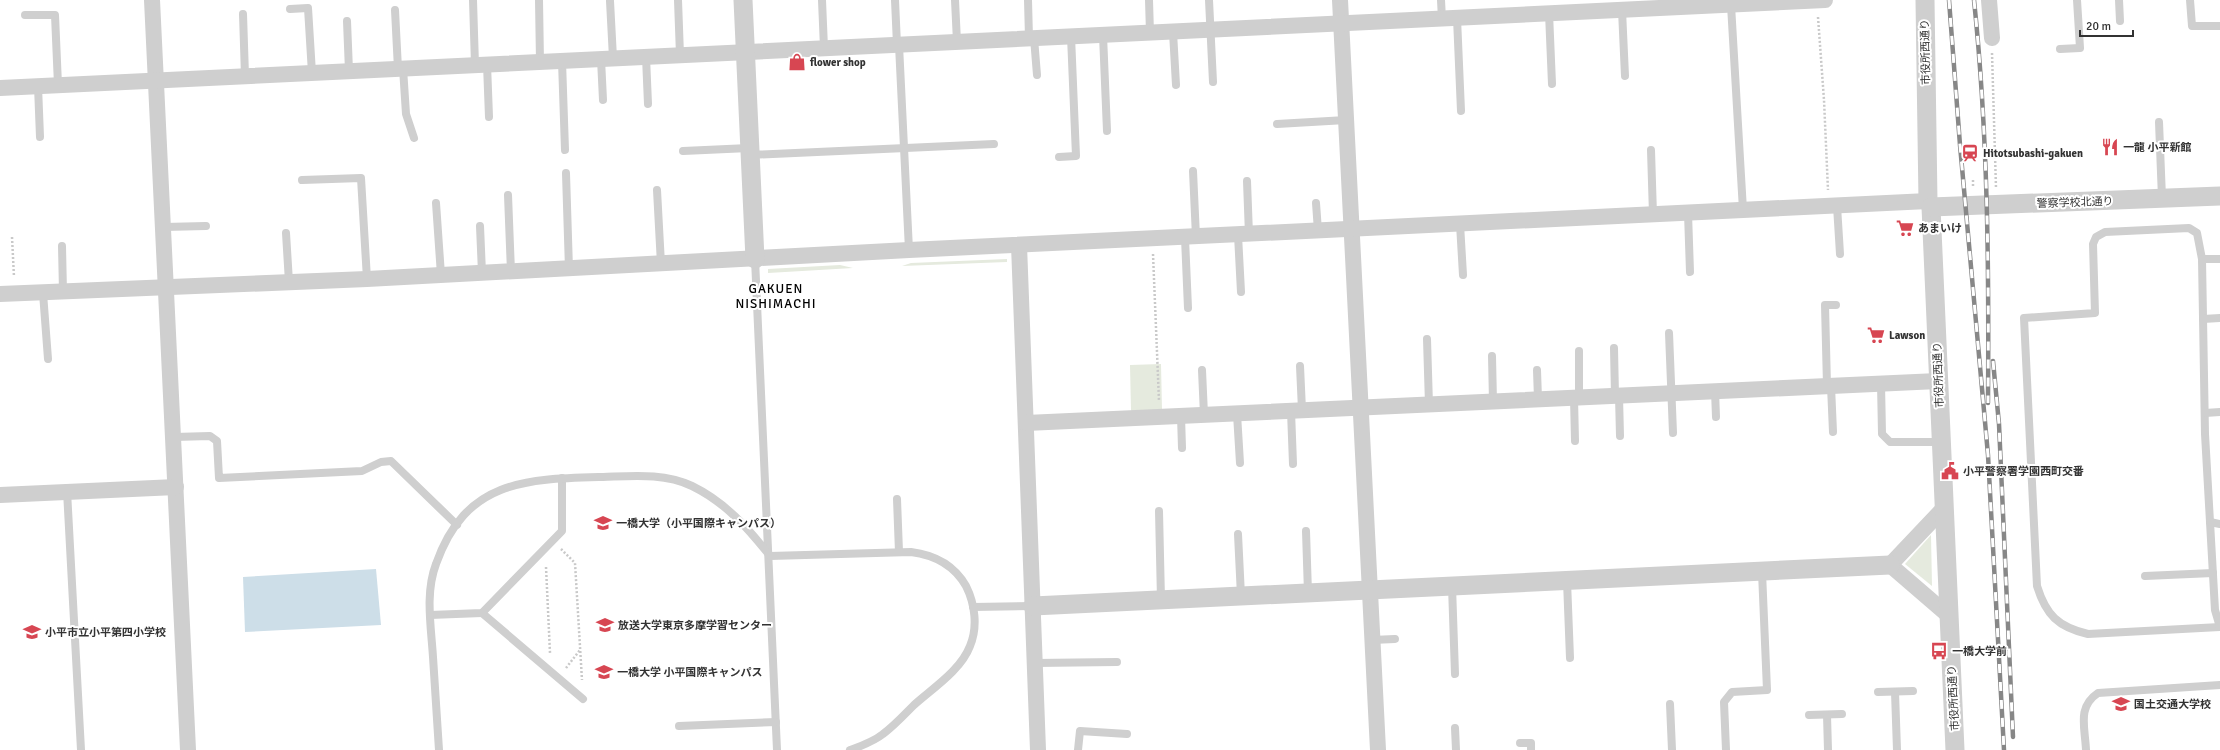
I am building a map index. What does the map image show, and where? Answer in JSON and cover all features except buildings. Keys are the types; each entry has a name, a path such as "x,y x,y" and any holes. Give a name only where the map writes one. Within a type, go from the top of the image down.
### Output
{"street":[{"path":"152,0 188,750"},
{"path":"743,0 755,260"},
{"path":"1340,0 1378,750"},
{"path":"0,88 1622,10 1748,2 1825,0"},
{"name":"市役所西通り","path":"1925,0 1929,204 1948,615 1956,750"},
{"path":"1989,0 1992,38"},
{"name":"警察学校北通り","path":"1929,204 2220,196"},
{"path":"7,294 368,279 755,260 909,250 1152,240 1743,210 1929,204"},
{"path":"1019,245 1038,750"},
{"path":"1026,423 1938,381"},
{"path":"0,495 176,487"},
{"path":"1033,606 1890,565 1943,509"},
{"path":"1890,565 1948,615"}],"lane":[{"path":"473,0 489,117"},
{"path":"539,0 540,62"},
{"path":"678,0 680,55"},
{"path":"822,0 824,48"},
{"path":"895,0 909,250"},
{"path":"955,0 957,42"},
{"path":"1028,0 1031,38 1037,75"},
{"path":"1149,0 1150,32"},
{"path":"1209,0 1213,82"},
{"path":"1441,0 1450,18 1461,111"},
{"path":"2060,49 2080,48 2077,0"},
{"path":"2119,0 2120,21"},
{"path":"2190,0 2192,26 2220,26"},
{"path":"603,100 610,1"},
{"path":"1731,4 1743,210"},
{"path":"290,9 308,8 312,73"},
{"path":"395,10 400,69 406,114 414,138"},
{"path":"1622,10 1625,76"},
{"path":"1549,13 1552,84"},
{"path":"243,14 245,76"},
{"path":"26,15 54,15 58,85"},
{"path":"347,21 348,71"},
{"path":"1173,32 1176,85"},
{"path":"1104,35 1107,131"},
{"path":"1059,157 1076,156 1070,36"},
{"path":"646,57 648,104"},
{"path":"562,61 565,150"},
{"path":"38,86 40,137"},
{"path":"1277,124 1346,120"},
{"path":"2159,122 2162,198"},
{"path":"683,151 749,152 994,144"},
{"path":"1651,150 1653,215"},
{"path":"1188,308 1193,171"},
{"path":"566,173 569,269"},
{"path":"302,180 361,178 368,279"},
{"path":"1241,292 1247,181"},
{"path":"657,190 661,264"},
{"path":"508,195 511,272"},
{"path":"1316,203 1318,232"},
{"path":"436,204 441,275"},
{"path":"1833,206 1840,254"},
{"path":"1688,213 1690,272"},
{"path":"1460,224 1463,275"},
{"path":"164,227 206,226"},
{"path":"480,226 482,273"},
{"path":"2189,228 2197,233 2202,260 2204,413 2215,610 2220,627 2088,634 2071,630 2055,620 2042,603 2036,586 2024,318 2095,312 2093,244 2096,237 2105,232 2189,228"},
{"path":"286,233 289,282"},
{"path":"62,246 63,292"},
{"path":"2202,260 2220,259"},
{"path":"755,260 770,556 777,750"},
{"path":"42,293 48,359"},
{"path":"1833,432 1824,305 1836,305"},
{"path":"2203,319 2220,318"},
{"path":"1669,333 1673,432"},
{"path":"1427,339 1429,404"},
{"path":"1614,348 1620,436"},
{"path":"1575,441 1579,351"},
{"path":"1492,356 1493,402"},
{"path":"1293,464 1300,366"},
{"path":"1202,370 1204,415"},
{"path":"1537,370 1538,400"},
{"path":"1881,383 1882,434 1890,442 1940,442"},
{"path":"1715,391 1716,417"},
{"path":"2204,413 2220,412"},
{"path":"1237,414 1240,463"},
{"path":"1181,416 1182,448"},
{"path":"174,437 210,436 217,441 219,478 362,471 381,462 391,461 457,525"},
{"path":"439,750 430,615 430,588 436,563 457,525 464,516 492,494 507,487 530,481 562,478 659,476 676,480 708,494 722,504 737,517 770,556"},
{"path":"482,613 562,531 562,478"},
{"path":"67,491 81,750"},
{"path":"897,499 899,552"},
{"path":"1159,511 1161,600"},
{"path":"2210,522 2220,524"},
{"path":"1306,531 1308,593"},
{"path":"1238,534 1241,596"},
{"path":"770,556 899,552 923,553 948,565 962,580 973,607 975,622 972,639 960,664 883,734 866,744 850,750"},
{"path":"1726,750 1724,702 1732,692 1767,690 1762,572"},
{"path":"2145,576 2213,573"},
{"path":"1567,581 1570,658"},
{"path":"1452,586 1455,674"},
{"path":"973,607 1033,606"},
{"path":"430,615 482,613 583,699"},
{"path":"1372,640 1396,639"},
{"path":"1035,663 1117,662"},
{"path":"2086,750 2084,707 2089,699 2098,693 2220,685"},
{"path":"1878,692 1912,691"},
{"path":"1895,692 1897,750"},
{"path":"1670,704 1672,750"},
{"path":"1809,716 1842,714"},
{"path":"1827,715 1828,750"},
{"path":"679,726 776,722"},
{"path":"1455,728 1456,750"},
{"path":"1078,750 1080,731 1128,734"},
{"path":"1520,743 1531,743 1531,750"}],"path":[{"path":"1816,0 1833,206"},
{"path":"1992,38 1996,194"},
{"path":"7,294 12,237"},
{"path":"1152,240 1159,417"},
{"path":"553,541 575,563 583,699"},
{"path":"545,548 550,671"},
{"path":"558,678 580,649"}],"shaded area":[{"path":"1007,259 1007,262 902,266 911,263"},
{"path":"840,265 853,268 768,273 768,269"},
{"path":"1161,364 1162,410 1131,411 1130,365"},
{"path":"1931,535 1932,586 1905,564"},
{"path":"376,569 381,625 245,632 243,577"}],"railway":[{"path":"1949,0 1960,145 1988,455 2004,750"},
{"path":"1974,0 1979,50 1987,202 1988,403"},
{"path":"1993,361 1999,424 2013,737"}],"place":[{"name":"flower shop","path":"797,62"},
{"name":"一龍 小平新館","path":"2110,147"},
{"name":"Hitotsubashi-gakuen","path":"1970,153"},
{"name":"あまいけ","path":"1905,228"},
{"name":"Lawson","path":"1876,335"},
{"name":"小平警察署学園西町交番","path":"1950,471"},
{"name":"一橋大学（小平国際キャンパス）","path":"603,523"},
{"name":"放送大学東京多摩学習センター","path":"605,625"},
{"name":"小平市立小平第四小学校","path":"32,632"},
{"name":"一橋大学前","path":"1939,651"},
{"name":"一橋大学 小平国際キャンパス","path":"604,672"},
{"name":"国土交通大学校","path":"2121,704"}],"district":[{"name":"GAKUEN NISHIMACHI","path":"776,296"}]}
